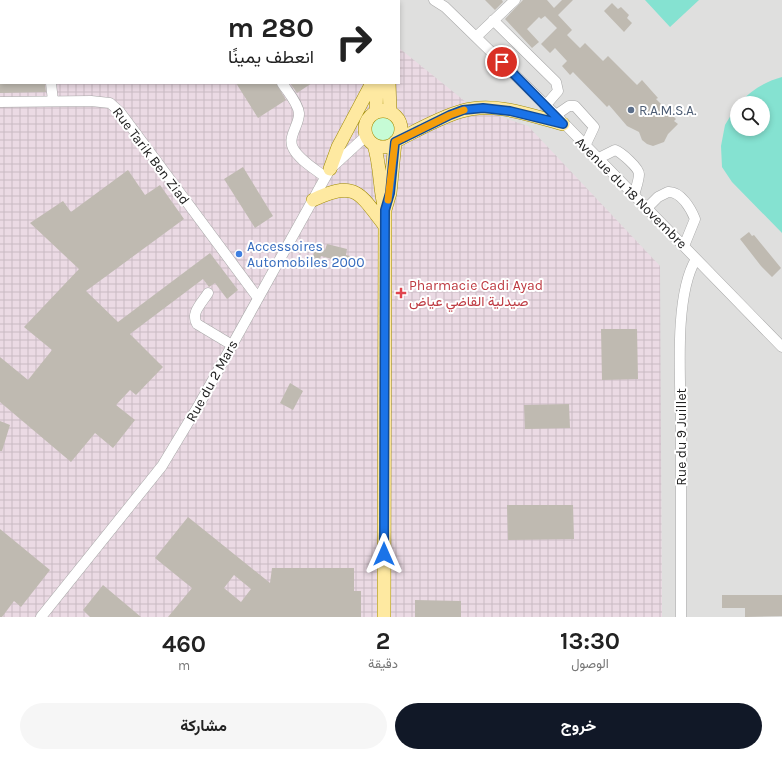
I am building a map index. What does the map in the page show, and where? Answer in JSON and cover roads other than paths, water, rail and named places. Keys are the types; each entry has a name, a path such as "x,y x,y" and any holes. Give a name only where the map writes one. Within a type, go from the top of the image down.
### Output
{"main road":[{"path":"327,173 338,147 371,84"},
{"path":"376,111 377,84"},
{"path":"389,84 390,112"},
{"path":"370,140 385,147 463,110 483,108 507,110 559,120"},
{"path":"384,617 385,210 390,193 396,141 401,127 399,121 390,112 383,110 376,111 370,115 366,121 364,129 370,140 380,167 380,194 385,210"},
{"path":"313,200 329,192 339,190 354,191 366,201 385,226"}],"street":[{"name":"Avenue du 18 Novembre","path":"434,0 443,3 647,208 782,347"},
{"path":"476,37 515,0"},
{"path":"493,20 556,82 558,92 545,106"},
{"path":"51,84 53,101"},
{"path":"283,84 297,107 298,113 291,142 292,147 296,153 327,173"},
{"name":"Rue Tarik Ben Ziad","path":"0,102 103,101 116,106 258,298"},
{"path":"559,120 564,108 572,105 575,106 594,128 585,146"},
{"name":"Rue du 2 Mars","path":"41,617 162,466 197,409 327,173 370,140"},
{"path":"597,159 615,150 637,168 639,174 634,196"},
{"path":"647,208 658,197 668,192 678,195 690,207 694,219 684,246"},
{"name":"Rue du 9 Juillet","path":"682,617 680,341 685,288 690,269 696,259"},
{"path":"208,293 194,314 194,319 197,324 232,345"}],"place":[{"name":"R.A.M.S.A.","path":"631,110"},
{"name":"Accessoires Automobiles 2000","path":"239,254"},
{"name":"Pharmacie Cadi Ayad صيدلية القاضي عياض","path":"401,293"}]}
